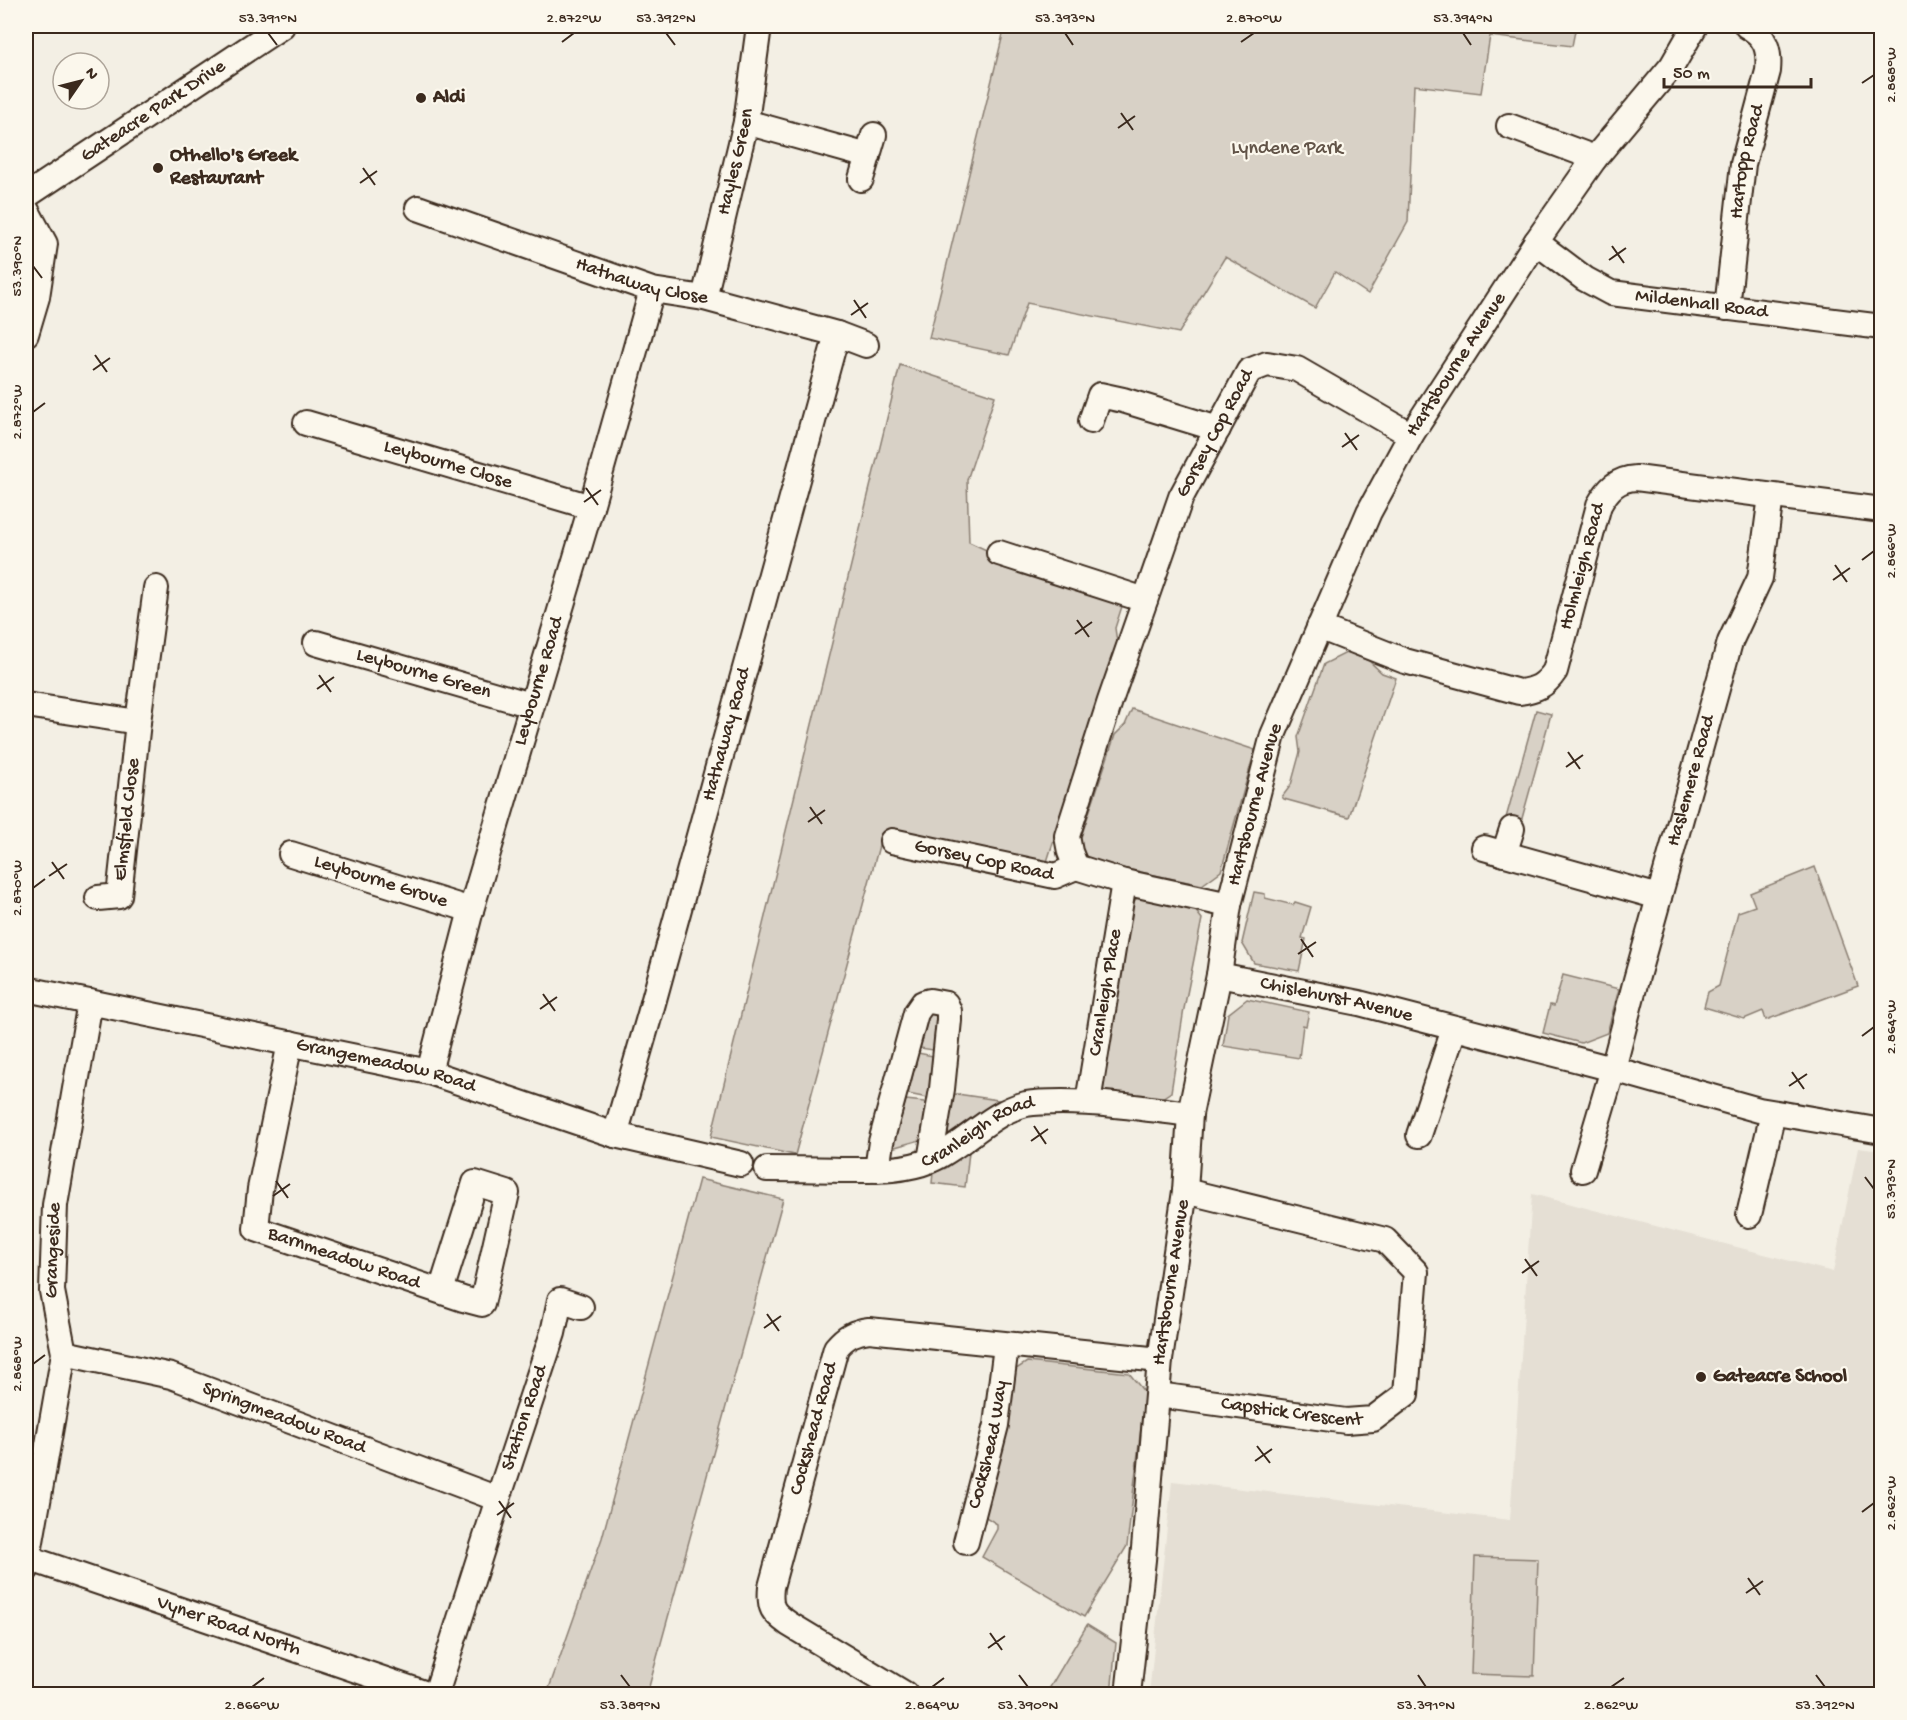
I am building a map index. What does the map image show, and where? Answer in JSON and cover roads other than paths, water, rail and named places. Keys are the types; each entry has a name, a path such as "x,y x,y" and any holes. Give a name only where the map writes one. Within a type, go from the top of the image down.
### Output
{"street":[{"name":"Gateacre Park Drive","path":"26,196 247,35 282,26"},
{"name":"Hayles Green","path":"704,298 746,122 759,26"},
{"name":"Hartsbourne Avenue","path":"1128,1695 1143,1560 1160,1360 1185,1191 1190,1114 1219,975 1229,905 1273,735 1369,512 1411,435 1536,242 1595,158 1672,66 1695,26"},
{"name":"Hartopp Road","path":"1727,308 1743,164 1768,71 1769,56 1764,40 1747,26"},
{"path":"746,122 868,157"},
{"path":"1509,126 1595,158"},
{"name":"Hathaway Close","path":"418,208 652,290 704,298 837,334 866,345"},
{"path":"26,209 45,244 37,297 26,334"},
{"name":"Mildenhall Road","path":"1536,242 1586,279 1611,293 1881,327"},
{"name":"Leybourne Road","path":"429,1072 471,910 591,507 652,290"},
{"name":"Hathaway Road","path":"615,1134 837,334"},
{"name":"Gorsey Cop Road","path":"1076,867 1067,836 1144,600 1181,497 1249,371 1267,364 1297,369 1411,435"},
{"path":"1091,421 1100,395 1218,429"},
{"name":"Leybourne Close","path":"306,423 591,507"},
{"name":"Holmleigh Road","path":"1319,627 1405,661 1519,692 1531,691 1540,688 1555,671 1599,505 1611,487 1626,479 1636,478 1881,510"},
{"name":"Haslemere Road","path":"1613,1069 1730,642 1760,578 1770,496"},
{"path":"999,553 1144,600"},
{"name":"Elmsfield Close","path":"98,898 119,896 138,722 156,588"},
{"name":"Leybourne Green","path":"316,643 531,705"},
{"path":"26,705 138,722"},
{"path":"1512,829 1494,851 1659,897"},
{"name":"Gorsey Cop Road","path":"892,841 1055,876 1076,867 1124,882 1229,905"},
{"name":"Leybourne Grove","path":"291,854 471,910"},
{"name":"Cranleigh Place","path":"1088,1102 1124,882"},
{"name":"Chislehurst Avenue","path":"1219,975 1359,1003 1773,1113 1881,1131"},
{"name":"Grangemeadow Road","path":"26,989 429,1072 615,1134 741,1164"},
{"path":"877,1170 881,1142 916,1013 923,1003 930,1001 946,1004 949,1011 942,1089 930,1160"},
{"name":"Grangeside","path":"27,1564 64,1353 52,1291 55,1205 90,1002"},
{"path":"1419,1135 1454,1029"},
{"name":"Barnmeadow Road","path":"290,1043 260,1189 256,1229 441,1291 482,1304 507,1193 475,1183 441,1291"},
{"path":"1583,1170 1613,1069"},
{"name":"Cranleigh Road","path":"767,1168 902,1169 930,1160 961,1142 994,1118 1017,1107 1038,1102 1088,1102 1190,1114"},
{"path":"1749,1215 1773,1113"},
{"name":"Capstick Crescent","path":"1158,1395 1346,1420 1373,1419 1406,1394 1416,1272 1385,1240 1185,1191"},
{"name":"Station Road","path":"436,1695 553,1333 560,1300 581,1307"},
{"name":"Cockshead Road","path":"905,1695 789,1624 776,1615 770,1602 771,1587 836,1348 855,1332 869,1330 1006,1346 1160,1360"},
{"name":"Cockshead Way","path":"966,1542 996,1425 1006,1346"},
{"name":"Springmeadow Road","path":"64,1353 171,1376 498,1499"},
{"name":"Vyner Road North","path":"27,1564 427,1695"}],"place":[{"name":"Aldi","path":"421,98"},
{"name":"Othello's Greek Restaurant","path":"158,168"},
{"name":"Gateacre School","path":"1701,1377"}],"park label":[{"name":"Lyndene Park","path":"1287,149"}]}
